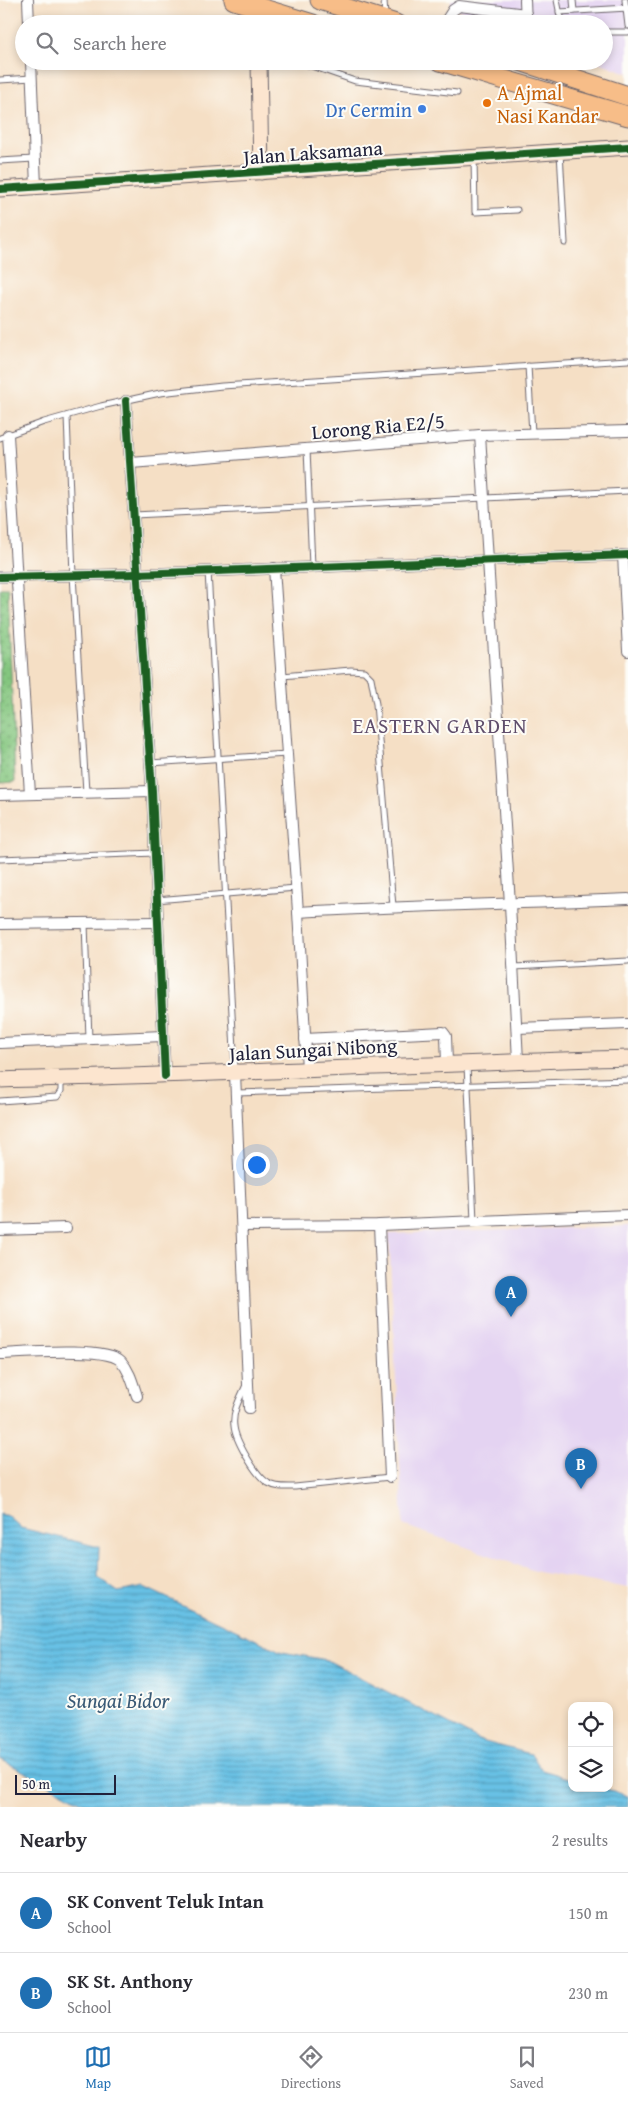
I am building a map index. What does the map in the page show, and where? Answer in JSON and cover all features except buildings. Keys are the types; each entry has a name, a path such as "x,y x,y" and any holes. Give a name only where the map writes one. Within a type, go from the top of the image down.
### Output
{"highway":[{"path":"234,0 256,15"},
{"path":"325,2 361,15"},
{"path":"471,70 628,116"},
{"path":"548,70 628,96"}],"street":[{"path":"28,0 29,15"},
{"path":"525,0 526,15"},
{"path":"450,15 459,6 505,15"},
{"path":"32,70 36,187"},
{"name":"Jalan Laksamana","path":"259,70 261,172"},
{"path":"560,70 572,78"},
{"name":"Jalan Laksamana","path":"0,189 628,147"},
{"path":"126,402 152,791 165,1076"},
{"name":"Lorong Ria E2/5","path":"131,463 480,435 628,431"},
{"path":"480,435 514,966 518,1061"},
{"path":"4,436 18,576 30,794"},
{"path":"0,577 137,574 626,555 628,651"},
{"path":"274,568 297,888 307,1068"},
{"path":"0,795 152,791"},
{"path":"298,912 393,906 628,899"},
{"path":"0,924 157,922"},
{"path":"517,1028 628,1024"},
{"path":"305,1038 443,1032 446,1036 447,1063"},
{"path":"0,1044 163,1036"},
{"name":"Jalan Sungai Nibong","path":"0,1080 165,1076 307,1068 628,1058"},
{"path":"235,1073 243,1226 249,1408"},
{"path":"243,1226 379,1225 628,1215"},
{"path":"379,1225 390,1476"},
{"path":"0,1230 66,1228"},
{"path":"0,1354 85,1352 110,1354 121,1360 130,1374 137,1396"}],"lane":[{"path":"383,15 384,0"},
{"path":"557,0 560,15"},
{"path":"573,0 574,11"},
{"path":"626,0 628,26"},
{"path":"559,12 627,8"},
{"path":"613,32 628,32"},
{"path":"323,70 355,81 457,93"},
{"path":"0,80 32,78"},
{"path":"560,152 565,244"},
{"path":"474,158 475,212 517,210"},
{"path":"0,161 35,159"},
{"path":"4,436 67,416 160,393 222,386 628,360"},
{"path":"528,366 532,434"},
{"path":"67,416 73,575 86,792"},
{"path":"307,449 312,566"},
{"path":"134,515 628,491"},
{"path":"208,571 235,1073"},
{"path":"282,676 351,670 364,671 371,678 376,704 393,906"},
{"path":"150,764 288,754"},
{"path":"0,859 155,852"},
{"path":"156,900 297,888"},
{"path":"85,923 89,1040"},
{"path":"514,966 628,961"},
{"path":"467,1062 474,1221"},
{"path":"0,1101 57,1097 61,1091 61,1079"},
{"path":"236,1093 628,1080"},
{"path":"248,1380 236,1408 233,1425 236,1438 267,1483 279,1487 295,1487 390,1476"}],"shaded area":[{"path":"451,0 628,0 628,73 613,67 613,15 472,15 451,7"},
{"path":"628,1226 628,1588 538,1572 403,1525 389,1234"}],"green space":[{"path":"0,588 8,588 15,782 0,783"}],"water":[{"name":"Sungai Bidor","path":"0,1514 8,1516 21,1528 99,1547 98,1577 118,1592 144,1587 282,1652 327,1660 481,1741 531,1754 542,1770 568,1778 568,1792 613,1791 628,1796 628,1807 91,1807 0,1759"}],"cycle path":[{"path":"0,189 628,147"},
{"path":"126,401 152,791 165,1076"},
{"path":"0,577 137,574 628,555"}],"place":[{"name":"A Ajmal Nasi Kandar","path":"487,103"},
{"name":"Dr Cermin","path":"422,109"},
{"name":"SK Convent Teluk Intan","path":"511,1317"},
{"name":"SK St. Anthony","path":"581,1489"}],"district":[{"name":"EASTERN GARDEN","path":"440,725"}]}
